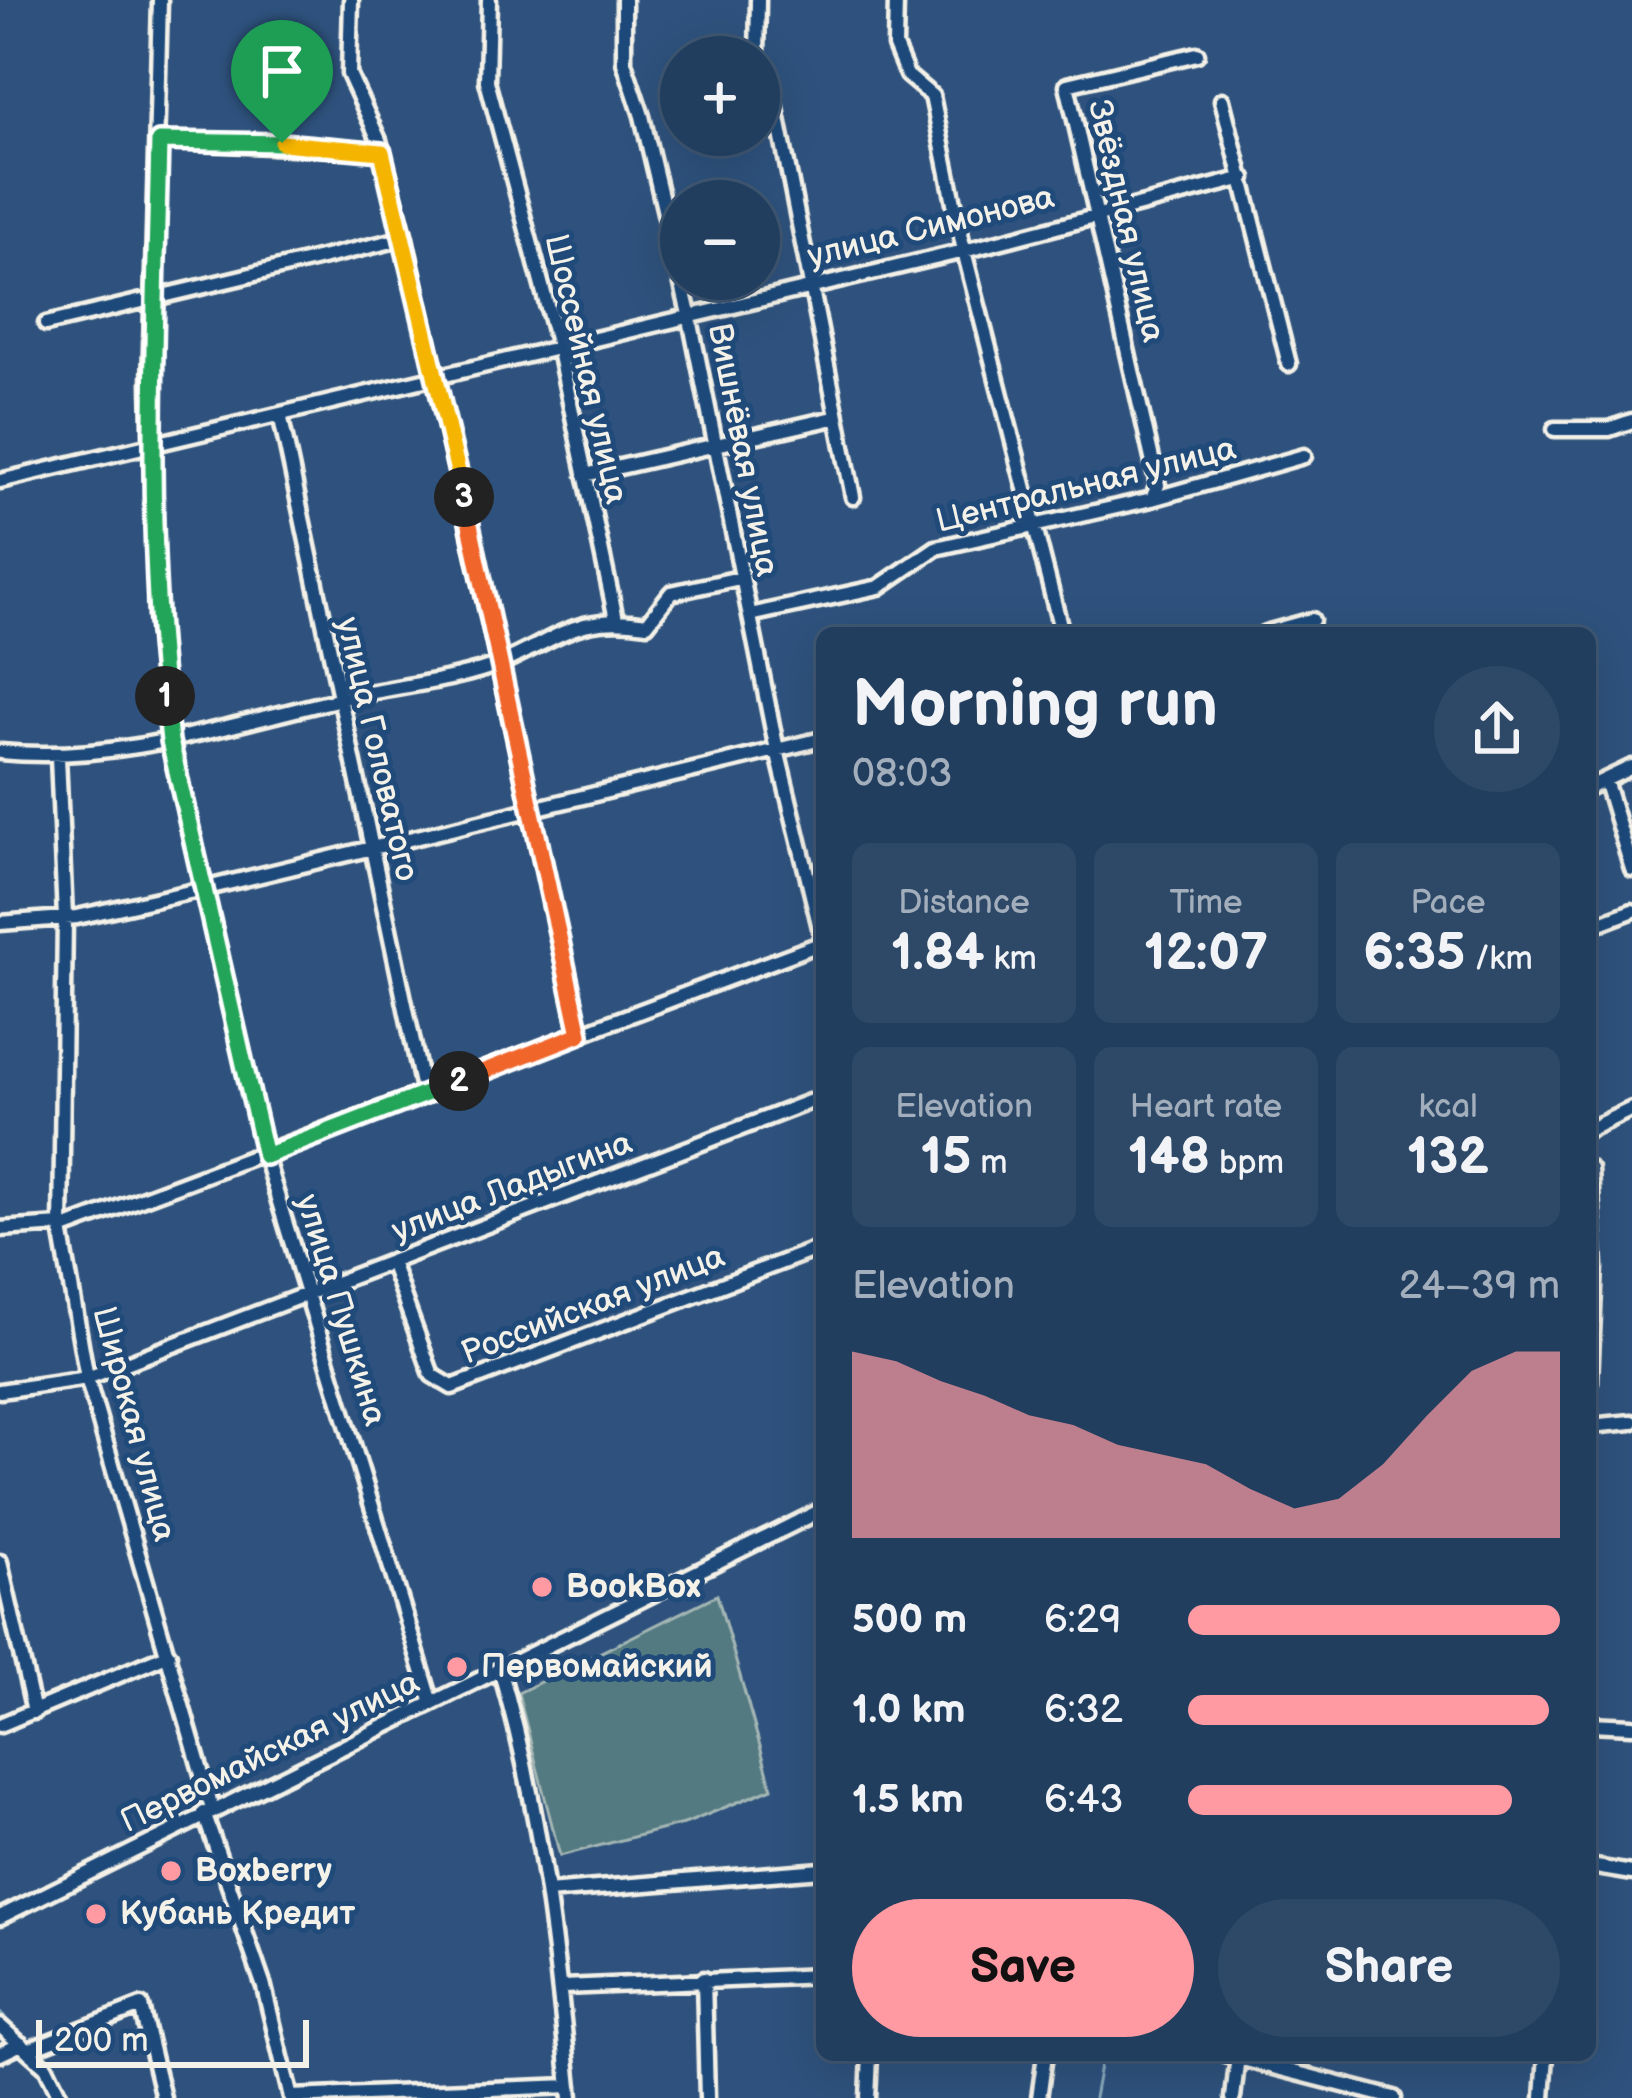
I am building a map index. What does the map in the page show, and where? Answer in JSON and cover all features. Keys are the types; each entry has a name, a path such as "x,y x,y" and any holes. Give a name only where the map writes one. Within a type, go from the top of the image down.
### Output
{"street":[{"name":"улица Пушкина","path":"160,0 156,298 150,384 156,616 170,741 265,1156 432,1702"},
{"path":"351,0 349,74 381,146 405,238 580,1034"},
{"name":"Шоссейная улица","path":"488,0 487,81 558,346 616,619"},
{"name":"Вишнёвая улица","path":"624,0 624,62 642,116 689,314 740,578 816,914"},
{"path":"757,36 758,0"},
{"path":"896,0 896,46 907,75 932,96 964,251 1060,627"},
{"name":"Звёздная улица","path":"1152,499 1158,485 1067,86 1197,54"},
{"path":"1222,100 1288,364"},
{"path":"780,129 853,497"},
{"path":"159,141 381,146"},
{"name":"улица Симонова","path":"0,481 810,284 964,251 1244,178"},
{"path":"46,324 405,238"},
{"name":"улица Головатого","path":"280,414 424,1094"},
{"path":"585,475 834,418"},
{"path":"1555,428 1587,431 1632,421"},
{"name":"Центральная улица","path":"750,615 879,587 935,548 1152,499 1304,456"},
{"path":"0,752 58,758 170,741 500,663 553,632 616,619 646,624 671,593 740,578"},
{"path":"1287,627 1312,620"},
{"path":"0,923 64,918 203,889 816,741"},
{"name":"Широкая улица","path":"58,758 64,918 61,1227 87,1378 169,1654 208,1811 264,1987 291,2097"},
{"path":"1596,784 1632,767"},
{"path":"1605,780 1632,869"},
{"path":"1596,925 1632,911"},
{"path":"0,1228 61,1227 265,1156 816,941"},
{"name":"улица Ладыгина","path":"0,1391 87,1378 816,1099"},
{"path":"1596,1126 1632,1109"},
{"name":"Российская улица","path":"391,1262 432,1375 452,1387 816,1249"},
{"path":"1596,1425 1632,1421"},
{"name":"Первомайская улица","path":"0,1917 816,1513"},
{"path":"0,1562 34,1712"},
{"path":"0,1725 169,1654"},
{"path":"291,2097 571,2092 563,1987 548,1892 518,1729 500,1669"},
{"path":"1596,1724 1632,1726"},
{"path":"1596,1867 1632,1873"},
{"path":"548,1892 816,1870"},
{"path":"563,1987 816,1976"},
{"path":"704,1979 706,2098"},
{"path":"0,2054 142,2006 163,2098"},
{"path":"0,2026 46,2067 61,2098"},
{"path":"868,2098 870,2061"},
{"path":"1039,2098 1044,2061"},
{"path":"1233,2098 1234,2061"},
{"path":"1253,2061 1394,2098"},
{"path":"1544,2098 1546,2061"}],"green space":[{"path":"717,1595 772,1788 687,1823 560,1856 518,1693"}],"waterway":[{"path":"0,2013 31,2044"},
{"path":"1094,2098 1101,2061"},
{"path":"59,2081 68,2098"}],"place":[{"name":"BookBox","path":"542,1587"},
{"name":"Первомайский","path":"457,1667"},
{"name":"Boxberry","path":"171,1871"},
{"name":"Кубань Кредит","path":"96,1914"}],"route":[{"path":"159,141 282,143 382,152 437,376 580,1034 265,1156 170,741 156,616 150,384 159,141"}]}
